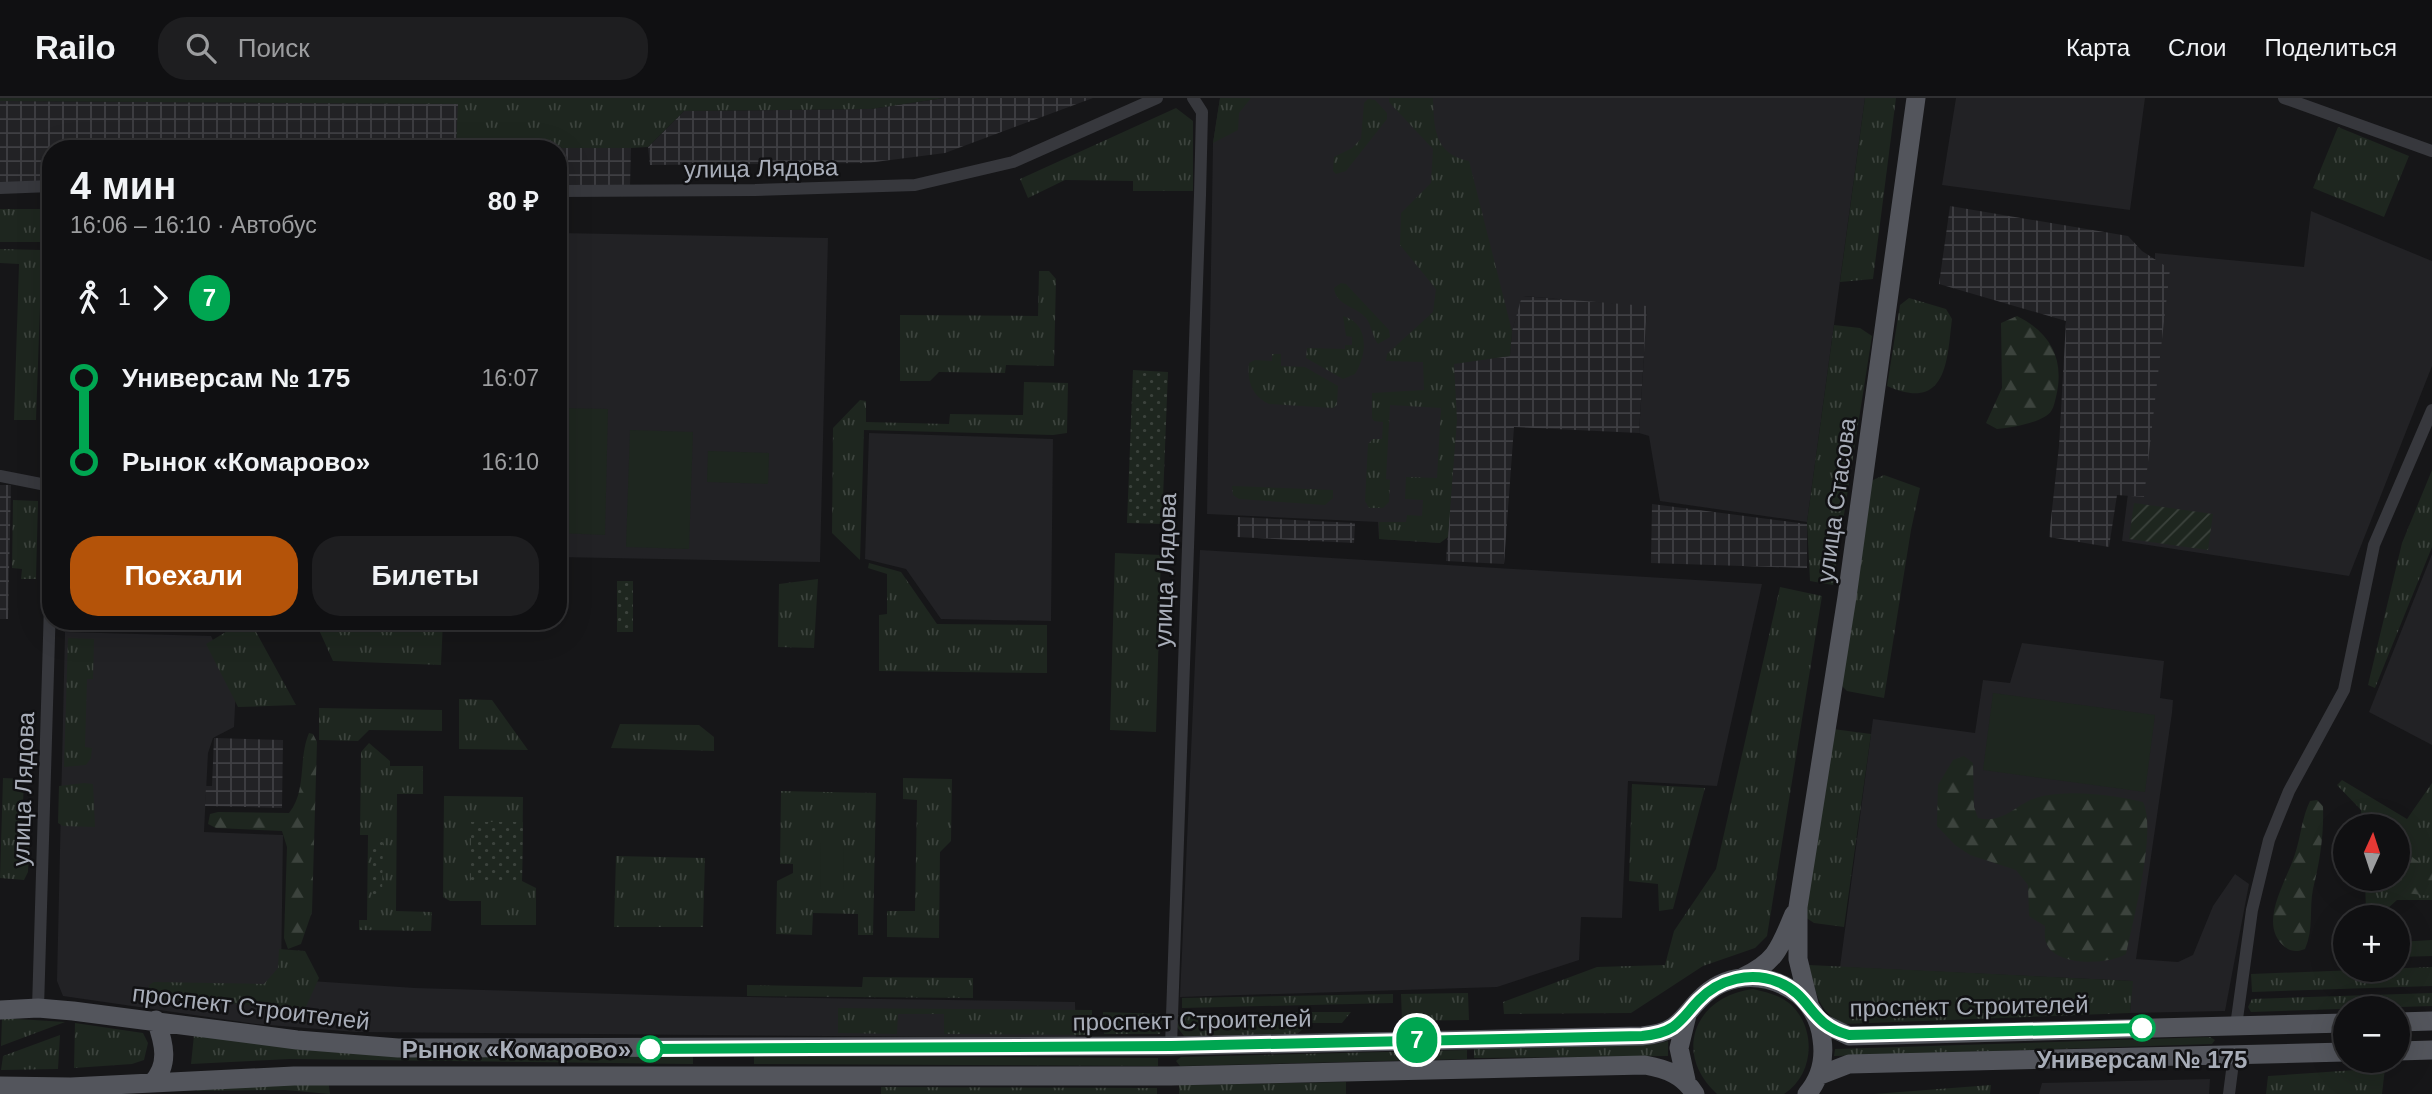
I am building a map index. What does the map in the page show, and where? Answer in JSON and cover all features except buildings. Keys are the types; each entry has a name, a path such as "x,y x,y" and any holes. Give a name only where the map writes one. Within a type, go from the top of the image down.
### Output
{"main road":[{"name":"улица Стасова","path":"1818,1076 1823,1047 1798,959 1798,907 1847,597 1916,98"},
{"name":"улица Стасова","path":"1743,977 1777,955 1798,907"},
{"name":"проспект Строителей","path":"0,1010 38,1008 156,1020 297,1040 398,1048 1171,1046 1642,1036 1671,1029 1710,989 1743,977 1779,982 1796,992 1813,1014 1834,1031 1849,1035 2333,1023"},
{"path":"1687,1015 1679,1048 1691,1087"},
{"path":"152,1083 162,1073 164,1055 156,1020"},
{"path":"2410,1022 2432,1021"},
{"path":"2234,1055 2236,1026"},
{"path":"2410,1051 2432,1050"},
{"path":"1807,1094 1818,1076 1849,1064 2333,1052"},
{"path":"0,1086 152,1083 294,1076 1171,1076 1645,1065 1662,1068 1691,1087"}],"street":[{"name":"улица Лядова","path":"567,191 758,190 915,185 1013,162 1157,98"},
{"name":"улица Лядова","path":"1171,1046 1200,195 1202,112 1194,98"},
{"path":"2284,98 2432,151"},
{"path":"0,188 42,186"},
{"path":"2236,1026 2252,910 2269,840 2289,791 2344,690 2374,545 2432,410"},
{"path":"0,476 42,484"},
{"name":"улица Лядова","path":"38,1008 49,630"},
{"path":"2229,1094 2234,1055"}],"shaded area":[{"path":"944,98 1093,98 945,153 867,163 650,165 648,147 684,111 871,109"},
{"path":"1220,98 1865,98 1807,522 1660,501 1649,436 1639,433 1647,307 1523,296 1512,331 1510,356 1457,420 1440,543 1379,539 1378,522 1207,514 1213,143"},
{"path":"1956,98 2145,98 2130,210 1942,185"},
{"path":"0,101 459,104 457,140 42,140 42,183 0,184"},
{"path":"567,148 631,148 630,187 567,186"},
{"path":"1950,206 2128,236 2142,251 2170,269 2144,497 2117,495 2109,547 2049,537 2059,446 2066,321 1939,284"},
{"path":"2311,211 2432,261 2432,366 2349,576 2122,541 2154,286 2155,253 2304,267"},
{"path":"567,233 828,238 820,562 567,557"},
{"path":"1522,296 1647,306 1639,433 1514,427 1504,564 1446,561 1456,420 1454,363 1510,356 1512,331"},
{"path":"869,433 1053,439 1051,621 941,619 906,569 865,559"},
{"path":"0,485 11,485 8,619 0,619"},
{"path":"1652,504 1807,524 1807,568 1651,563"},
{"path":"1238,517 1355,523 1354,543 1237,537"},
{"path":"1200,550 1762,584 1717,786 1628,781 1622,918 1581,917 1579,960 1497,987 1180,997"},
{"path":"2432,554 2432,745 2369,712"},
{"path":"65,632 211,636 236,687 234,727 213,738 208,753 204,832 283,835 281,979 415,988 687,996 1075,1002 1076,1038 356,1032 256,1024 63,996 57,981"},
{"path":"2022,643 2164,661 2160,698 2173,700 2172,713 2136,959 2178,962 2193,955 2213,906 2235,874 2249,884 2225,1011 2130,1013 2132,981 1840,967 1873,719 1975,733 1983,680 2010,683"},
{"path":"214,738 283,740 282,808 205,806 206,786 212,786"},
{"path":"2210,1079 2209,1094 2039,1094 2042,1083"}],"green space":[{"path":"0,98 944,98 871,109 684,111 648,147 631,148 567,148 567,140 456,140 458,104 0,101"},
{"path":"1220,98 1251,98 1239,113 1238,130 1213,143"},
{"path":"1389,98 1433,98 1434,120 1442,146 1457,158 1469,161 1512,331 1510,356 1454,364 1457,420 1448,537 1440,543 1379,539 1379,522 1406,522 1407,515 1422,516 1423,500 1405,499 1406,477 1437,478 1441,408 1390,405 1386,479 1390,480 1389,502 1383,508 1369,508 1365,501 1368,444 1373,439 1382,439 1383,422 1374,421 1372,418 1372,393 1424,390 1423,362 1386,361 1387,354 1433,312 1436,289 1400,245 1401,213 1431,183 1433,149 1389,102"},
{"path":"1865,98 1896,98 1873,279 1840,282"},
{"path":"1368,99 1375,100 1387,113 1387,119 1346,171 1336,174 1333,171 1334,157 1352,148 1361,139 1364,103"},
{"path":"1176,108 1193,121 1193,191 1133,191 1133,181 1065,180 1028,198 1020,179"},
{"path":"2338,127 2409,156 2384,217 2313,188"},
{"path":"0,209 42,209 42,242 0,242"},
{"path":"0,249 42,250 36,420 14,420 19,264 0,263"},
{"path":"1039,271 1049,271 1056,279 1054,366 1006,365 1005,373 939,372 930,381 900,381 900,315 1038,316"},
{"path":"1341,283 1346,284 1389,330 1390,337 1378,344 1366,318 1338,299 1334,288"},
{"path":"1909,298 1946,309 1952,319 1945,365 1940,378 1933,387 1922,393 1907,393 1887,386 1900,305"},
{"path":"1343,316 1358,326 1362,333 1364,349 1355,374 1343,379 1306,358 1307,348 1345,349 1345,345 1352,345 1352,337 1346,336"},
{"path":"2017,316 2039,331 2053,349 2058,371 2056,397 2052,410 2046,416 2022,425 1997,429 1986,423 2002,388 2001,323"},
{"path":"1834,325 1860,328 1872,336 1833,585 1810,581 1807,522"},
{"path":"1272,354 1281,354 1281,366 1305,367 1338,386 1337,405 1333,408 1269,404 1263,401 1252,388 1249,363 1255,360 1272,361"},
{"path":"1133,370 1168,372 1162,524 1127,523"},
{"path":"1024,382 1068,383 1067,433 1053,435 864,430 860,560 832,533 833,428 860,400 866,401 866,422 949,424 950,414 1023,415"},
{"path":"567,408 608,409 605,535 567,533"},
{"path":"630,430 693,432 689,549 626,547"},
{"path":"708,451 769,453 768,484 707,482"},
{"path":"2432,470 2432,547 2375,688 2368,685 2402,543"},
{"path":"1884,475 1920,488 1884,698 1847,691 1840,684 1871,481"},
{"path":"1232,486 1333,490 1333,498 1325,505 1239,499 1233,495"},
{"path":"13,500 38,501 36,579 21,579 22,569 12,568"},
{"path":"2134,503 2213,514 2208,550 2129,539"},
{"path":"1115,553 1161,555 1156,732 1110,730"},
{"path":"869,563 901,572 937,624 1047,625 1047,673 879,671 879,615 887,614 887,574 868,568"},
{"path":"818,579 814,648 778,647 779,584"},
{"path":"617,581 633,581 633,632 617,632"},
{"path":"1780,587 1822,596 1767,936 1755,948 1703,966 1631,1013 1504,1014 1503,1002 1597,967 1665,965 1674,931 1716,869"},
{"path":"229,630 255,630 296,705 238,707 206,644"},
{"path":"319,630 443,630 441,665 333,661"},
{"path":"68,638 94,639 93,679 87,679 85,747 92,748 91,758 86,765 64,767"},
{"path":"1993,693 2155,715 2145,792 1983,770"},
{"path":"459,699 492,700 528,750 459,749"},
{"path":"319,708 442,710 442,731 369,730 358,741 319,740"},
{"path":"620,724 699,725 714,737 714,751 611,748"},
{"path":"1833,729 1871,734 1844,927 1814,923 1805,917"},
{"path":"309,733 313,734 317,742 312,912 301,944 288,949 284,938 287,847 282,831 216,828 208,824 210,814 218,812 289,813 298,795"},
{"path":"369,743 390,761 390,766 423,766 423,794 397,794 396,911 432,912 431,931 359,930 359,920 367,920 368,835 360,835 361,752"},
{"path":"1964,756 1973,763 1974,807 1978,818 1996,818 2034,799 2055,794 2093,794 2143,802 2147,815 2146,854 2126,954 2095,962 2070,960 2059,956 2046,942 2045,926 2029,916 2028,885 2016,870 1970,855 1955,845 1937,826 1938,785 1953,760"},
{"path":"3,778 24,779 22,828 30,829 28,872 24,880 0,878"},
{"path":"903,778 952,779 951,841 940,852 939,938 887,937 887,911 915,911 917,800 903,799"},
{"path":"2342,780 2399,814 2361,814 2361,810 2337,785"},
{"path":"2432,783 2432,900 2397,900 2391,905 2366,905 2365,891 2410,891 2410,815"},
{"path":"93,784 95,827 63,826 58,823 59,786"},
{"path":"1632,784 1705,788 1673,909 1659,911 1658,884 1629,881"},
{"path":"781,791 876,793 873,935 858,935 858,914 813,913 812,935 776,934 777,881 793,873 793,864 780,864"},
{"path":"444,796 523,797 522,881 536,888 536,925 481,925 481,901 450,901 443,897"},
{"path":"2317,800 2323,806 2323,827 2309,934 2305,949 2292,951 2277,937 2273,926 2276,901 2295,854 2307,807 2310,801"},
{"path":"471,822 523,822 522,882 471,881"},
{"path":"372,840 383,840 382,898 372,898"},
{"path":"820,843 843,843 844,889 821,889"},
{"path":"2410,855 2432,866 2432,896 2396,892 2410,891"},
{"path":"616,856 705,858 703,927 614,927"},
{"path":"2432,940 2432,956 2410,957 2410,941"},
{"path":"279,949 305,951 319,978 305,1009 149,997 149,985 154,982 264,984 278,968"},
{"path":"1809,965 2133,981 2130,1013 1844,1024 1823,1007"},
{"path":"2432,967 2432,986 2252,992 2251,974 2333,971 2333,982 2410,982 2410,968"},
{"path":"863,977 973,978 973,998 747,996 747,985 862,987"},
{"path":"1753,989 1781,998 1798,1013 1808,1037 1807,1063 1802,1075 1784,1094 1717,1094 1703,1078 1695,1061 1693,1045 1696,1029 1704,1014 1717,1003 1733,994"},
{"path":"1468,993 1469,1020 1402,1021 1401,994"},
{"path":"2432,993 2432,1006 2410,1007 2410,996 2342,996"},
{"path":"1393,994 1393,1003 1182,1008 1182,998"},
{"path":"2333,996 2333,1009 2251,1012 2248,1007 2252,999"},
{"path":"838,1008 1092,1010 1092,1035 944,1034 944,1014 898,1014 897,1034 838,1033"},
{"path":"1103,1012 1163,1014 1160,1034 1104,1034"},
{"path":"1289,1012 1351,1012 1342,1023 1310,1023"},
{"path":"1273,1013 1303,1029 1296,1035 1184,1036 1177,1027 1175,1015"},
{"path":"2,1018 65,1022 1,1046"},
{"path":"75,1023 143,1033 148,1043 144,1060 132,1064 74,1068"},
{"path":"60,1035 58,1069 1,1070 3,1056"},
{"path":"194,1035 693,1056 693,1064 290,1059 191,1064"},
{"path":"2210,1037 2215,1040 2212,1044 1834,1056 1835,1049"},
{"path":"1668,1041 1668,1056 1474,1058 1474,1049 1656,1044"},
{"path":"1467,1050 1467,1059 1180,1066 1176,1061 1181,1057"},
{"path":"754,1056 1158,1058 1158,1066 754,1064"},
{"path":"2333,1072 2384,1073 2382,1094 2266,1094 2268,1076"},
{"path":"328,1079 330,1094 285,1090 197,1091 196,1087"},
{"path":"1346,1082 1346,1094 1179,1094 1179,1085"},
{"path":"1991,1085 1990,1094 1874,1094"},
{"path":"881,1087 1157,1088 1157,1094 881,1094"}],"bus line":[{"name":"7","path":"650,1049 1171,1046 1642,1036 1671,1029 1710,989 1743,977 1760,977 1779,982 1796,992 1818,1021 1834,1031 1849,1035 2142,1028"}],"place":[{"name":"Универсам № 175","path":"2142,1028"},
{"name":"Рынок «Комарово»","path":"650,1049"}]}
